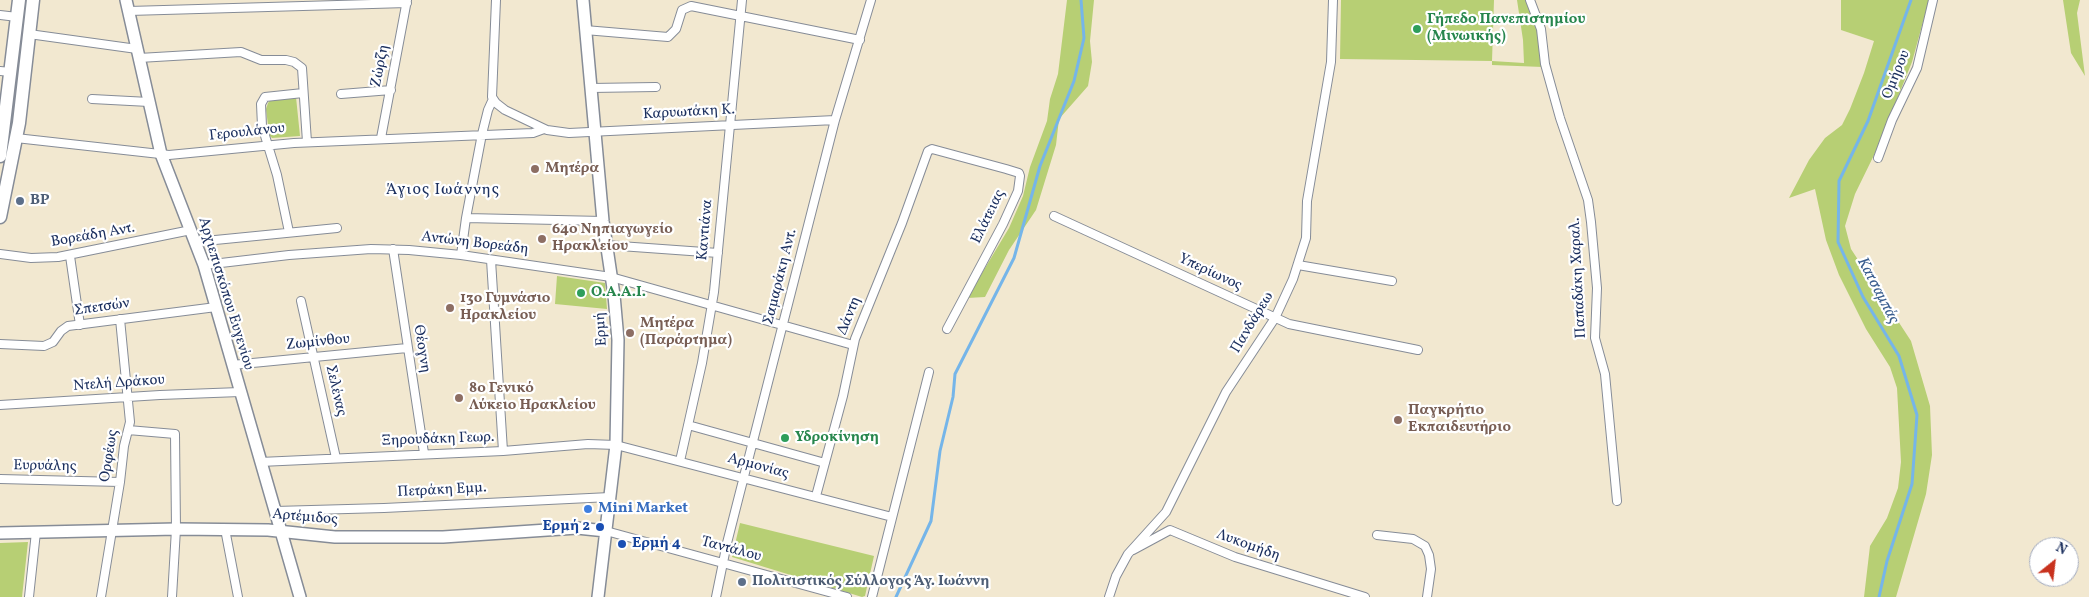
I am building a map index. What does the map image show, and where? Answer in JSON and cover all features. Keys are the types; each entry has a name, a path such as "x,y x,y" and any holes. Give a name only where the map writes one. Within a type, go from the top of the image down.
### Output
{"main road":[{"path":"0,217 6,136 5,72 19,0"},
{"path":"0,156 29,34 33,0"}],"street":[{"path":"461,255 482,134 493,99 491,92 496,0"},
{"name":"Ερμή","path":"583,0 603,221 618,328 619,384 616,444 598,597"},
{"name":"Καντιάνα","path":"680,461 702,363 712,305 742,0"},
{"name":"Σαμαράκη Αντ.","path":"716,597 744,478 835,120 871,0"},
{"name":"Πανδάρεω","path":"1109,597 1116,576 1128,554 1166,512 1226,392 1275,318 1298,265 1306,238 1308,201 1331,62 1333,0"},
{"name":"Παπαδάκη Χαραλ.","path":"1530,0 1541,28 1545,64 1560,118 1588,200 1592,222 1596,288 1596,338 1605,374 1616,502"},
{"name":"Ομήρου","path":"1878,158 1892,120 1912,81 1920,58 1933,0"},
{"path":"127,6 407,2"},
{"name":"Ζώρζη","path":"380,138 407,2"},
{"name":"Αρχιεπισκόπου Ευγενίου","path":"127,6 161,154 204,265 300,597"},
{"path":"585,30 666,37 674,32 682,10 688,6 860,40"},
{"path":"0,15 17,17"},
{"path":"29,34 138,54 241,52 261,60 286,60 294,62 302,68 307,142"},
{"path":"591,88 656,87"},
{"path":"341,94 391,90"},
{"path":"289,232 262,126 261,104 263,98 303,93"},
{"path":"92,99 149,102"},
{"name":"Καρυωτάκη Κ.","path":"493,99 505,110 544,129 561,133 835,120"},
{"name":"Καρυωτάκη Κ.","path":"482,134 533,133 544,129"},
{"name":"Γερουλάνου","path":"6,136 161,154 307,142 482,134"},
{"name":"Ελάτειας","path":"928,151 932,149 1006,169 1019,173 1020,176 1018,191 1003,224 947,329"},
{"name":"Δάντη","path":"816,496 843,396 853,345 928,151"},
{"name":"Υπερίωνος","path":"1054,216 1300,328 1418,350"},
{"path":"466,218 603,221"},
{"path":"195,242 337,228"},
{"name":"Βορεάδη Αντ.","path":"0,254 38,258 70,256 191,230"},
{"path":"606,245 718,253"},
{"name":"Αντώνη Βορεάδη","path":"204,265 289,255 371,249 461,255 611,277 853,345"},
{"name":"Θέογνη","path":"393,249 424,453"},
{"path":"70,256 80,325"},
{"path":"491,260 503,451"},
{"path":"1298,265 1392,281"},
{"name":"Σελένας","path":"301,301 336,458"},
{"name":"Σπετσών","path":"0,344 47,345 53,342 63,329 80,325 216,307"},
{"name":"Ορφέως","path":"101,597 110,530 130,422 120,319"},
{"name":"Ζωμίνθου","path":"232,365 407,348"},
{"path":"872,597 928,372"},
{"name":"Ντελή Δράκου","path":"0,406 128,396 240,392"},
{"path":"688,425 825,463"},
{"path":"128,430 175,434 176,529 172,597"},
{"name":"Ξηρουδάκη Γεωρ.","path":"260,462 616,444"},
{"name":"Αρμονίας","path":"616,444 892,517"},
{"name":"Ευρυάλης","path":"0,480 120,482"},
{"name":"Πετράκη Εμμ.","path":"275,512 610,496"},
{"name":"Αρτέμιδος","path":"0,533 225,529 281,531 335,536 409,537 472,536 577,528 606,531"},
{"path":"225,529 238,597"},
{"name":"Λυκομήδη","path":"1128,554 1163,532 1170,530 1234,557 1365,597"},
{"name":"Ταντάλου","path":"606,531 847,597"},
{"path":"29,597 36,532"},
{"path":"1377,535 1412,539 1425,546 1431,569 1427,597"}],"green space":[{"path":"1067,0 1094,0 1090,41 1092,62 1088,86 1059,119 1056,145 1036,210 1009,250 985,297 967,298 1009,228 1023,196 1030,167 1047,121 1050,99 1058,74"},
{"name":"Γήπεδο Πανεπιστημίου (Μινωικής)","path":"1341,0 1494,0 1492,61 1340,59"},
{"path":"1517,0 1527,0 1539,30 1543,67 1492,65 1492,61 1524,63 1523,40"},
{"path":"1841,0 1929,0 1912,62 1876,151 1855,194 1845,226 1851,249 1911,341 1930,406 1932,455 1926,494 1896,597 1864,597 1870,546 1887,518 1898,488 1901,462 1897,388 1890,367 1866,329 1839,275 1826,240 1815,189 1789,198 1809,160 1825,138 1842,125 1864,73 1874,41 1841,30"},
{"path":"2063,0 2080,0 2077,13 2085,76 2071,53"},
{"path":"296,97 300,136 272,138 270,136 266,109 268,103 271,99"},
{"name":"Ο.Α.Α.Ι.","path":"557,276 605,283 607,309 555,304"},
{"path":"740,523 874,556 865,596 862,597 732,557"},
{"path":"28,542 22,597 0,597 0,543"}],"waterway":[{"path":"896,597 931,521 940,451 953,397 955,374 1014,258 1040,166 1074,81 1084,38 1081,0"},
{"name":"Κατσαμπάς","path":"1879,597 1887,561 1912,484 1917,415 1899,356 1863,297 1838,242 1839,181 1868,121 1911,0"}],"place":[{"name":"Γήπεδο Πανεπιστημίου (Μινωικής)","path":"1417,29"},
{"name":"Μητέρα","path":"535,169"},
{"name":"BP","path":"20,201"},
{"name":"64ο Νηπιαγωγείο Ηρακλείου","path":"542,239"},
{"name":"Ο.Α.Α.Ι.","path":"581,293"},
{"name":"13o Γυμνάσιο Ηρακλείου","path":"450,308"},
{"name":"Μητέρα (Παράρτημα)","path":"630,333"},
{"name":"8ο Γενικό Λύκειο Ηρακλείου","path":"459,398"},
{"name":"Παγκρήτιο Εκπαιδευτήριο","path":"1398,420"},
{"name":"Υδροκίνηση","path":"785,438"},
{"name":"Mini Market","path":"588,509"},
{"name":"Ερμή 2","path":"600,527"},
{"name":"Ερμή 4","path":"622,544"},
{"name":"Πολιτιστικός Σύλλογος Άγ. Ιωάννη","path":"742,582"}],"district":[{"name":"Άγιος Ιωάννης","path":"443,191"}]}
